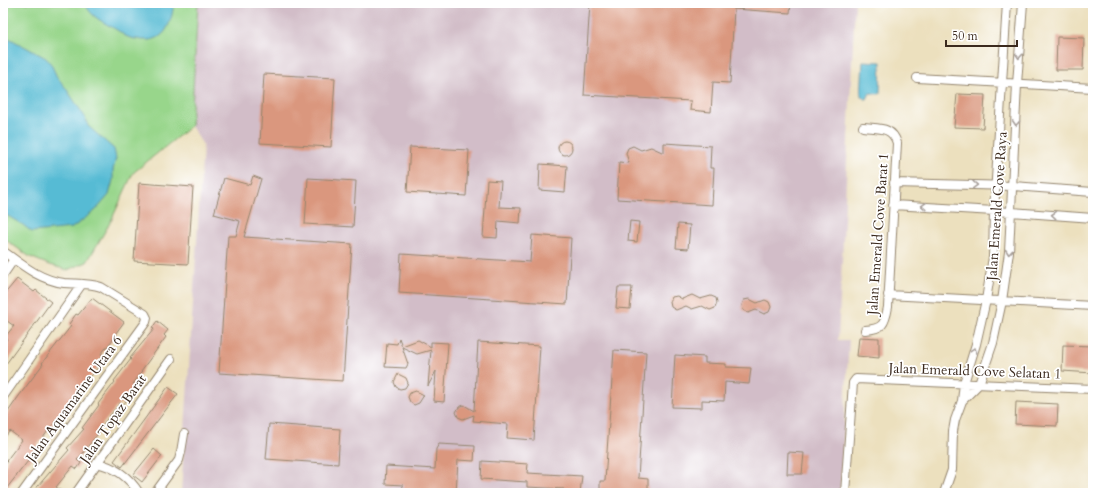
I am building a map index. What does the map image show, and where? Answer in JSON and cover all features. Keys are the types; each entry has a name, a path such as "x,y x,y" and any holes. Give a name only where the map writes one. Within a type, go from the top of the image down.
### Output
{"street":[{"name":"Jalan Emerald Cove Raya","path":"944,493 952,470 953,431 955,420 962,401 964,383 976,344 986,300 993,257 995,186 1007,3"},
{"name":"Jalan Emerald Cove Raya","path":"962,401 979,384 993,343 1002,301 1009,252 1017,84 1023,3"},
{"path":"917,78 1093,88"},
{"name":"Jalan Emerald Cove Barat 1","path":"863,127 888,130 896,138 897,143 886,318 883,325 875,330 865,330"},
{"path":"894,183 1013,186 1093,192"},
{"path":"893,205 1093,218"},
{"path":"3,251 44,278 63,283 82,284"},
{"path":"3,274 14,259"},
{"path":"3,397 82,284"},
{"name":"Jalan Aquamarine Utara 6","path":"22,493 146,320 145,314 101,287 82,284"},
{"path":"888,295 1093,306"},
{"name":"Jalan Topaz Barat","path":"76,493 171,359"},
{"name":"Jalan Emerald Cove Selatan 1","path":"845,493 853,383 856,379 1093,389"},
{"path":"155,493 182,452 184,434"},
{"path":"97,463 108,466 120,473 135,486 139,493"}],"shaded area":[{"path":"198,3 855,3 838,340 849,340 840,493 181,493 203,145 191,126"}],"green space":[{"path":"3,3 198,3 191,126 133,173 111,221 87,262 67,270 30,257 3,238"}],"water":[{"path":"85,3 174,3 171,19 164,32 154,39 146,40 133,39 125,36 94,16 87,8"},
{"path":"3,35 46,58 51,64 57,77 85,117 88,126 114,149 116,158 109,195 96,210 72,228 32,232 3,213"},
{"path":"863,61 881,62 880,94 870,93 867,99 861,96"}],"building":[{"path":"590,3 791,3 790,13 734,9 730,83 713,82 711,112 690,110 691,101 584,95"},
{"path":"1057,37 1084,38 1083,70 1056,70"},
{"path":"264,74 335,78 331,147 260,143"},
{"path":"957,94 985,95 983,128 954,127"},
{"path":"565,141 570,143 572,148 570,153 565,155 560,153 558,148 560,143"},
{"path":"664,143 711,146 710,168 714,168 712,205 617,199 619,162 629,163 626,153 628,148 633,146 641,150 651,147 664,153"},
{"path":"410,147 469,150 466,196 407,192"},
{"path":"540,164 567,166 565,192 539,190"},
{"path":"253,176 261,179 244,237 352,244 343,381 219,373 228,236 236,236 240,221 214,214 224,178 250,185"},
{"path":"308,178 356,181 353,227 305,224"},
{"path":"487,180 501,181 499,207 521,208 520,223 498,221 497,238 483,237"},
{"path":"139,183 193,187 188,264 134,261"},
{"path":"630,221 639,222 637,242 628,241"},
{"path":"678,224 690,225 688,249 676,248"},
{"path":"532,235 571,238 567,304 399,293 401,254 530,262"},
{"path":"17,279 34,292 36,290 51,302 3,368 3,344 7,339 5,337 14,326 3,318 3,296"},
{"path":"618,287 632,287 630,309 616,308"},
{"path":"692,295 700,299 711,296 716,298 717,303 715,308 710,310 702,306 692,309 686,306 676,310 671,307 670,302 672,297 677,296 682,299"},
{"path":"92,298 124,322 113,337 114,338 101,354 103,356 96,364 99,366 71,402 73,404 67,411 65,409 50,428 33,452 36,454 29,462 28,461 3,493 3,468 7,462 6,461 22,440 10,431 3,439 3,419 43,364 42,363 71,326 69,324 76,314 78,315"},
{"path":"749,299 757,303 765,300 769,302 771,307 769,312 764,314 756,310 748,313 743,310 742,305 744,300"},
{"path":"157,321 168,330 164,335 166,337 141,371 142,372 133,384 136,385 127,396 129,397 123,405 120,403 77,460 81,463 77,469 73,466 56,487 64,493 32,493 69,450 67,448 84,429 82,428 99,405 98,404 131,359 130,358 154,329 152,328"},
{"path":"859,337 879,338 879,358 857,356"},
{"path":"399,338 402,346 418,340 431,347 431,342 448,343 444,402 434,401 436,371 428,386 431,350 417,354 402,347 408,364 406,368 385,367 387,343 397,344"},
{"path":"478,342 540,346 534,440 507,438 508,424 473,421 474,415 463,419 458,417 456,412 459,407 464,405 474,411"},
{"path":"1063,345 1093,346 1093,373 1062,371"},
{"path":"614,350 646,352 638,478 648,479 648,493 600,493 600,481 605,481"},
{"path":"675,355 705,357 705,363 726,364 726,367 751,368 749,384 725,382 724,401 702,400 702,408 672,407"},
{"path":"398,374 406,378 408,383 405,388 400,389 396,387 394,382"},
{"path":"168,387 178,394 122,467 114,461"},
{"path":"416,391 424,395 419,403 414,405 410,402 408,397 410,393"},
{"path":"1016,402 1058,404 1057,426 1015,424"},
{"path":"269,424 340,429 338,464 266,459"},
{"path":"439,444 475,446 474,461 458,460 456,493 402,493 403,485 385,484 386,466 435,469 436,449"},
{"path":"154,449 162,456 142,482 133,475"},
{"path":"788,452 804,453 802,474 787,474"},
{"path":"482,461 528,464 527,473 582,476 580,493 563,493 564,489 527,487 527,482 481,479"}]}
